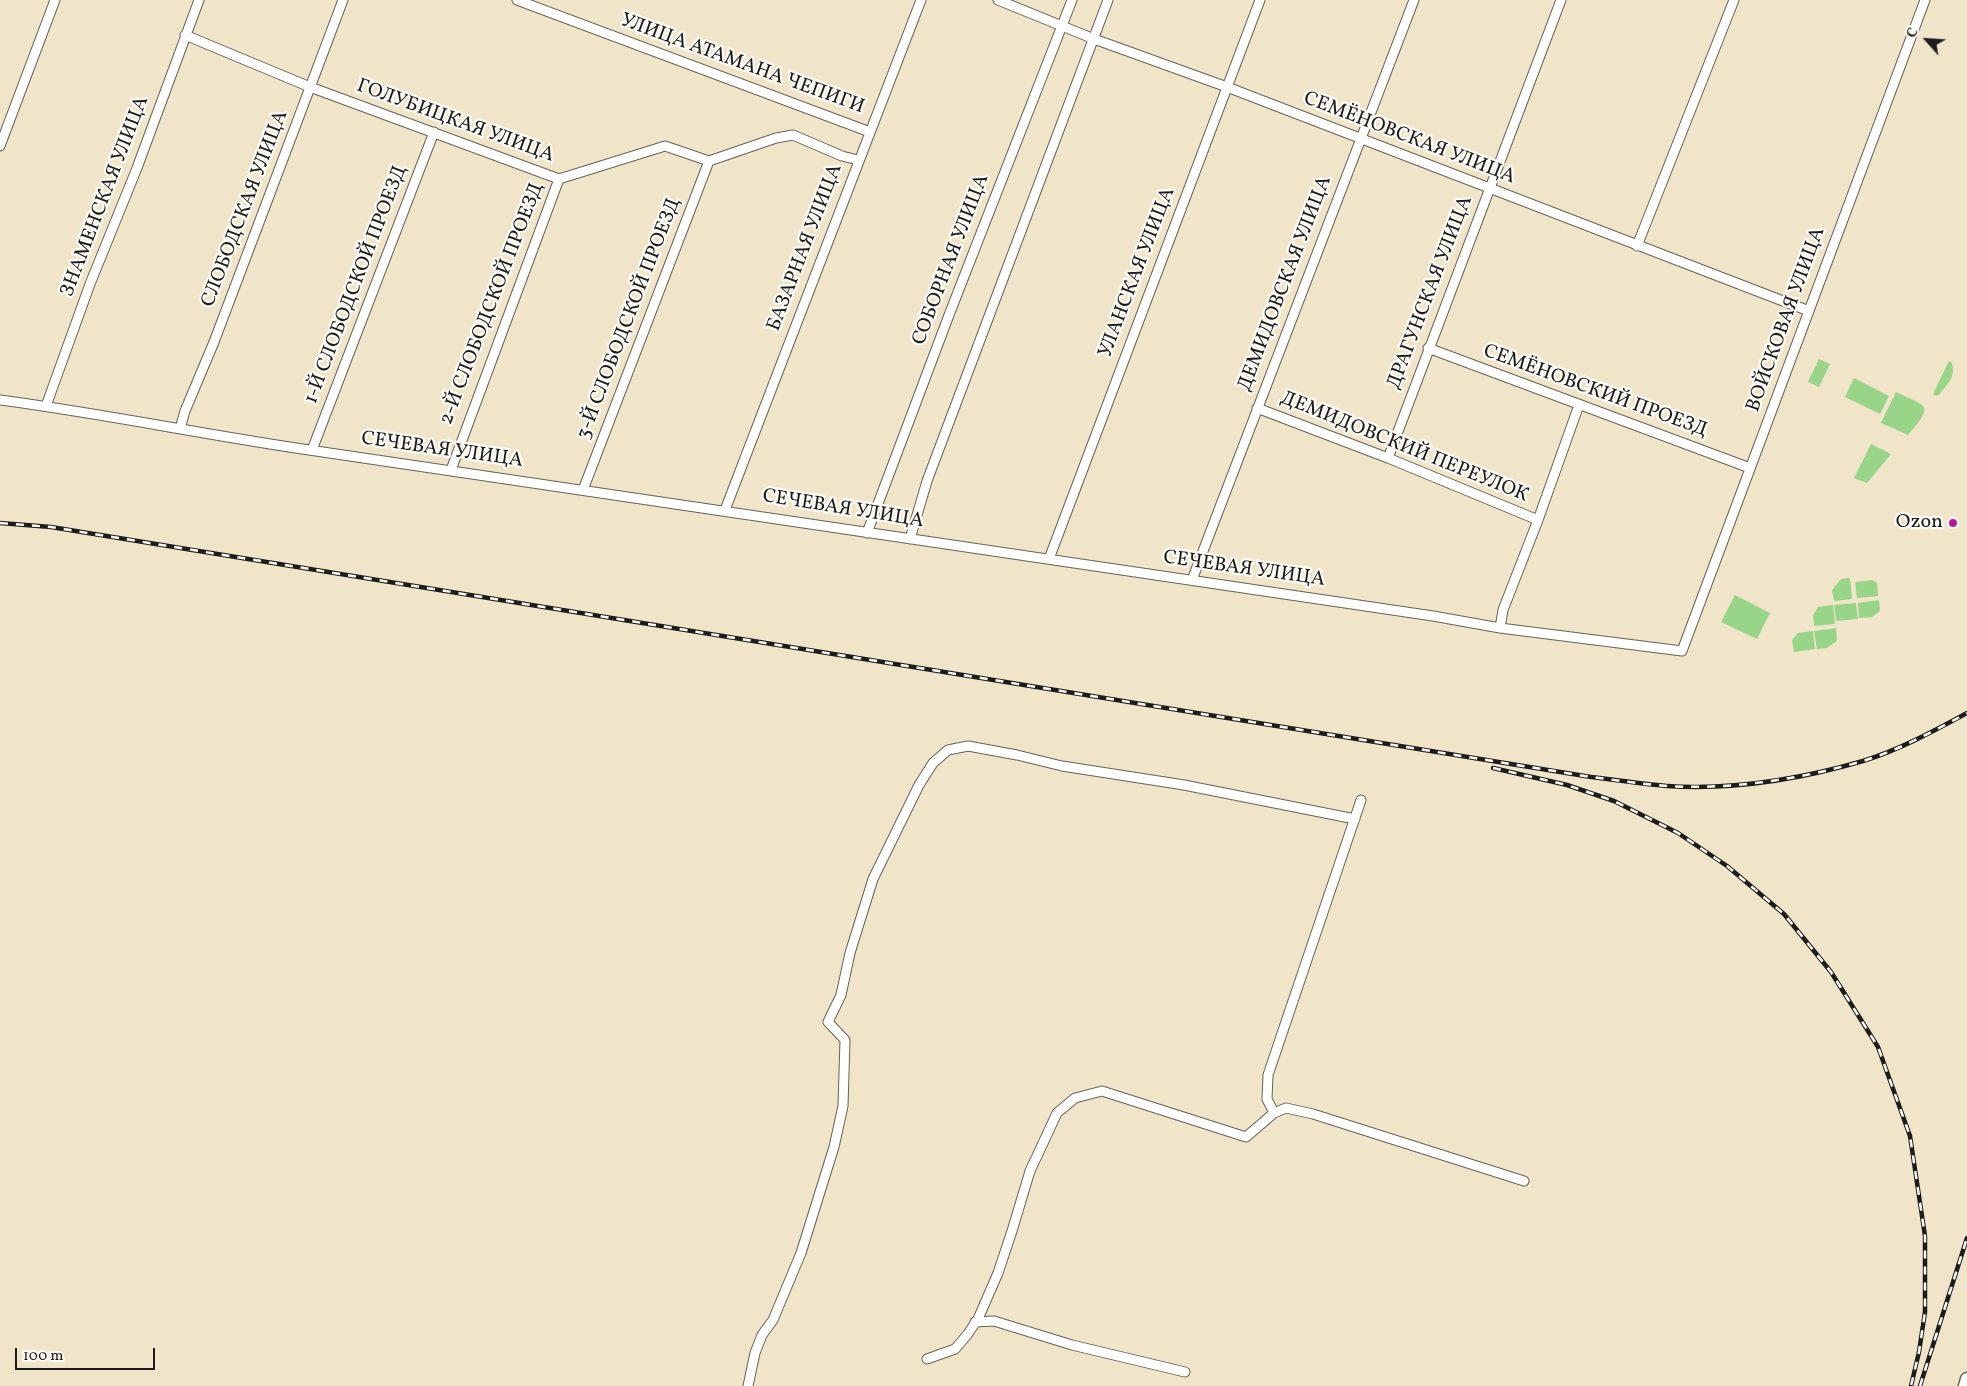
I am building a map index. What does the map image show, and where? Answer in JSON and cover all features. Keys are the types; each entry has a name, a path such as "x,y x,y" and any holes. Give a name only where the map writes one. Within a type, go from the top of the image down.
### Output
{"main road":[{"path":"1965,1386 1967,1379"}],"street":[{"path":"0,146 55,0"},
{"name":"ЗНАМЕНСКАЯ УЛИЦА","path":"46,406 90,284 138,168 199,0"},
{"name":"СЛОБОДСКАЯ УЛИЦА","path":"180,429 185,411 214,342 343,0"},
{"name":"УЛИЦА АТАМАНА ЧЕПИГИ","path":"517,0 870,132"},
{"name":"БАЗАРНАЯ УЛИЦА","path":"725,510 921,0"},
{"name":"СЕМЁНОВСКАЯ УЛИЦА","path":"998,0 1637,246 1809,310"},
{"name":"СОБОРНАЯ УЛИЦА","path":"867,533 949,315 1072,0"},
{"path":"910,538 927,481 1108,0"},
{"name":"УЛАНСКАЯ УЛИЦА","path":"1049,559 1260,0"},
{"name":"ДЕМИДОВСКАЯ УЛИЦА","path":"1192,580 1414,0"},
{"name":"ДРАГУНСКАЯ УЛИЦА","path":"1388,458 1561,0"},
{"path":"1637,246 1734,0"},
{"name":"ВОЙСКОВАЯ УЛИЦА","path":"1682,651 1925,0"},
{"name":"ГОЛУБИЦКАЯ УЛИЦА","path":"185,35 310,87 559,179 665,146 709,161"},
{"name":"1-Й СЛОБОДСКОЙ ПРОЕЗД","path":"312,450 434,132"},
{"path":"709,161 776,138 793,135 842,156 858,160"},
{"name":"3-Й СЛОБОДСКОЙ ПРОЕЗД","path":"583,490 709,161"},
{"name":"2-Й СЛОБОДСКОЙ ПРОЕЗД","path":"451,470 559,179"},
{"name":"СЕМЁНОВСКИЙ ПРОЕЗД","path":"1428,348 1750,468"},
{"name":"СЕЧЕВАЯ УЛИЦА","path":"0,400 312,450 1433,616 1500,628 1682,651"},
{"path":"1500,628 1503,610 1538,520 1579,405"},
{"name":"ДЕМИДОВСКИЙ ПЕРЕУЛОК","path":"1257,408 1388,458 1538,520"},
{"path":"748,1386 755,1353 762,1335 773,1320 801,1253 834,1147 843,1106 845,1040 828,1022 841,995 850,953 872,879 919,785 933,763 948,750 968,746 1017,754 1062,766 1184,785 1355,819"},
{"path":"1274,1113 1266,1098 1268,1075 1361,800"},
{"path":"926,1359 955,1349 975,1322 998,1273 1030,1171 1057,1113 1075,1098 1102,1091 1246,1137 1274,1113 1286,1108 1312,1114 1524,1181"},
{"path":"975,1322 994,1321 1072,1345 1185,1372"}],"green space":[{"path":"1819,359 1830,364 1819,387 1808,382"},
{"path":"1949,361 1952,363 1953,368 1952,376 1940,394 1936,396 1933,394"},
{"path":"1854,378 1889,396 1880,414 1845,397"},
{"path":"1896,392 1921,404 1924,408 1922,417 1908,435 1881,423"},
{"path":"1871,444 1891,454 1867,483 1854,478"},
{"path":"1850,578 1852,599 1834,601 1832,590 1841,579"},
{"path":"1872,580 1877,583 1878,596 1857,598 1855,582"},
{"path":"1735,595 1770,613 1757,639 1721,622"},
{"path":"1879,600 1880,611 1872,617 1859,618 1858,603"},
{"path":"1856,603 1858,619 1836,621 1834,605"},
{"path":"1833,605 1835,624 1814,626 1813,615 1818,607"},
{"path":"1836,628 1837,641 1827,648 1817,649 1814,631"},
{"path":"1813,631 1815,649 1794,652 1792,640 1798,633"}],"railway":[{"path":"0,523 51,527 1591,777 1657,785 1691,787 1741,785 1815,773 1863,761 1903,746 1967,713"},
{"path":"1493,768 1567,785 1614,801 1678,833 1727,866 1784,914 1831,972 1878,1047 1910,1136 1925,1236 1925,1312 1919,1352 1911,1386"},
{"path":"1920,1386 1967,1238"}],"place":[{"name":"Ozon","path":"1953,523"}]}
